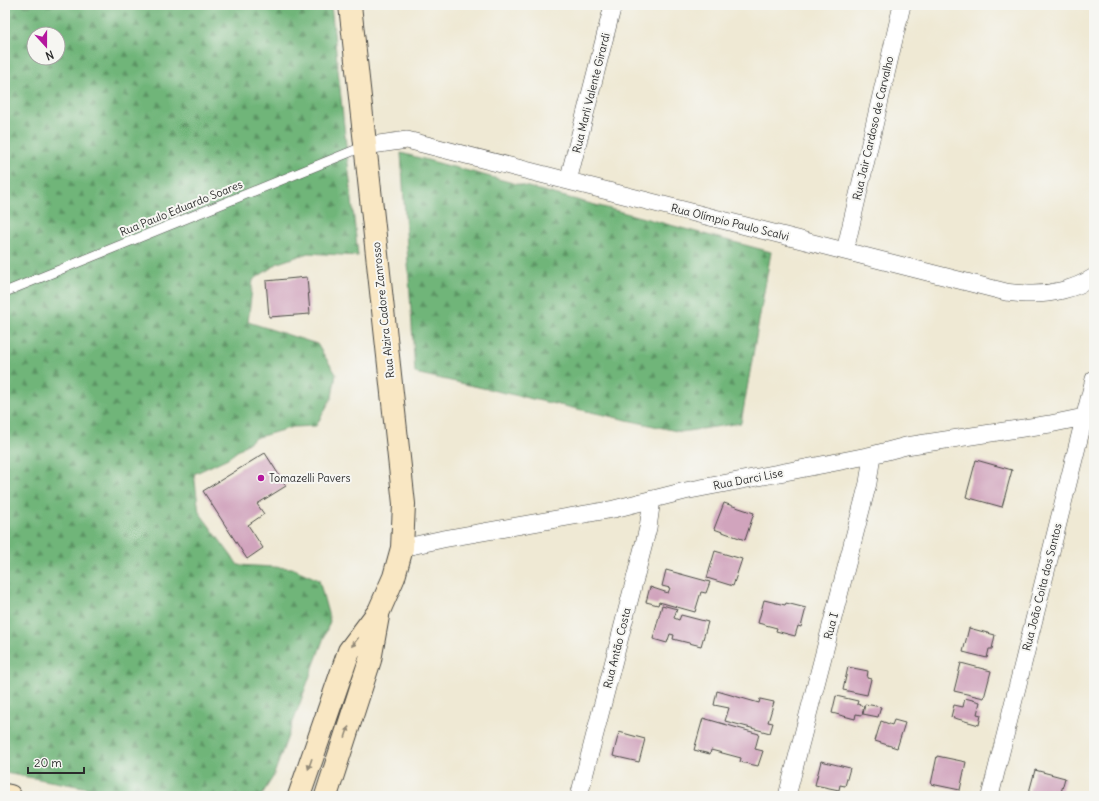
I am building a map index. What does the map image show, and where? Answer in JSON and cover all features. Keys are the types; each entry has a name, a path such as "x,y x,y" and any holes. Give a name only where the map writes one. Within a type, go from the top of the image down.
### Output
{"street":[{"name":"Rua Alzira Cadore Zanrosso","path":"299,796 348,652 379,611 394,577 402,548 404,504 350,5"},
{"name":"Rua Marli Valente Girardi","path":"568,181 613,5"},
{"name":"Rua Jair Cardoso de Carvalho","path":"845,251 902,5"},
{"name":"Rua Olímpio Paulo Scalvi","path":"365,146 407,140 1006,292 1028,294 1050,293 1072,287 1094,277"},
{"name":"Rua João Coita dos Santos","path":"990,796 1089,418 1094,379"},
{"name":"Rua Darci Lise","path":"402,548 443,539 614,509 685,491 872,455 906,446 1089,418"},
{"name":"Rua I","path":"787,796 868,483 872,455"},
{"name":"Rua Antão Costa","path":"579,796 648,528 652,499"},
{"name":"Rua Alzira Cadore Zanrosso","path":"326,796 370,660 379,611"},
{"path":"5,795 10,796"}],"lane":[{"name":"Rua Paulo Eduardo Soares","path":"5,292 365,146"}],"green space":[{"path":"5,5 331,5 358,256 308,253 278,263 253,280 248,322 317,344 336,374 332,397 316,426 293,427 255,438 228,458 194,474 199,512 238,565 292,568 319,580 330,621 273,777 261,796 133,796 5,773"},
{"path":"401,153 771,252 741,423 681,432 415,373"}],"building":[{"path":"307,277 310,314 269,317 266,281"},
{"path":"265,453 286,486 257,504 264,514 248,525 263,548 247,559 203,491"},
{"path":"976,460 1012,470 1002,507 966,497"},
{"path":"724,503 754,513 745,540 714,529"},
{"path":"715,551 742,559 733,586 707,578"},
{"path":"666,570 710,582 706,593 701,592 695,612 659,602 658,605 646,602 650,587 668,593 670,588 662,586"},
{"path":"764,600 806,608 801,627 798,626 795,636 776,631 777,628 758,623"},
{"path":"662,605 677,609 674,618 679,620 681,615 708,622 701,646 673,639 674,635 670,634 667,643 653,639"},
{"path":"969,628 995,635 992,649 989,649 987,658 963,652"},
{"path":"961,663 991,671 984,698 954,691"},
{"path":"848,667 868,671 867,678 871,679 867,695 843,690"},
{"path":"717,691 759,703 760,699 774,702 768,722 773,723 770,733 725,721 729,708 714,705"},
{"path":"836,696 858,701 857,704 864,706 862,715 856,714 855,719 832,713"},
{"path":"965,698 980,702 977,714 981,715 979,725 951,717 954,705 963,707"},
{"path":"865,704 881,707 878,717 863,714"},
{"path":"703,718 759,734 755,749 763,751 758,766 740,762 741,758 711,750 710,754 694,750"},
{"path":"894,720 905,723 897,748 875,741 881,721 892,725"},
{"path":"619,732 645,739 639,762 613,756"},
{"path":"937,756 966,762 960,790 931,784"},
{"path":"821,761 850,768 845,786 840,785 839,790 815,785"},
{"path":"1035,770 1065,778 1060,796 1028,796"}],"place":[{"name":"Tomazelli Pavers","path":"261,478"}]}
